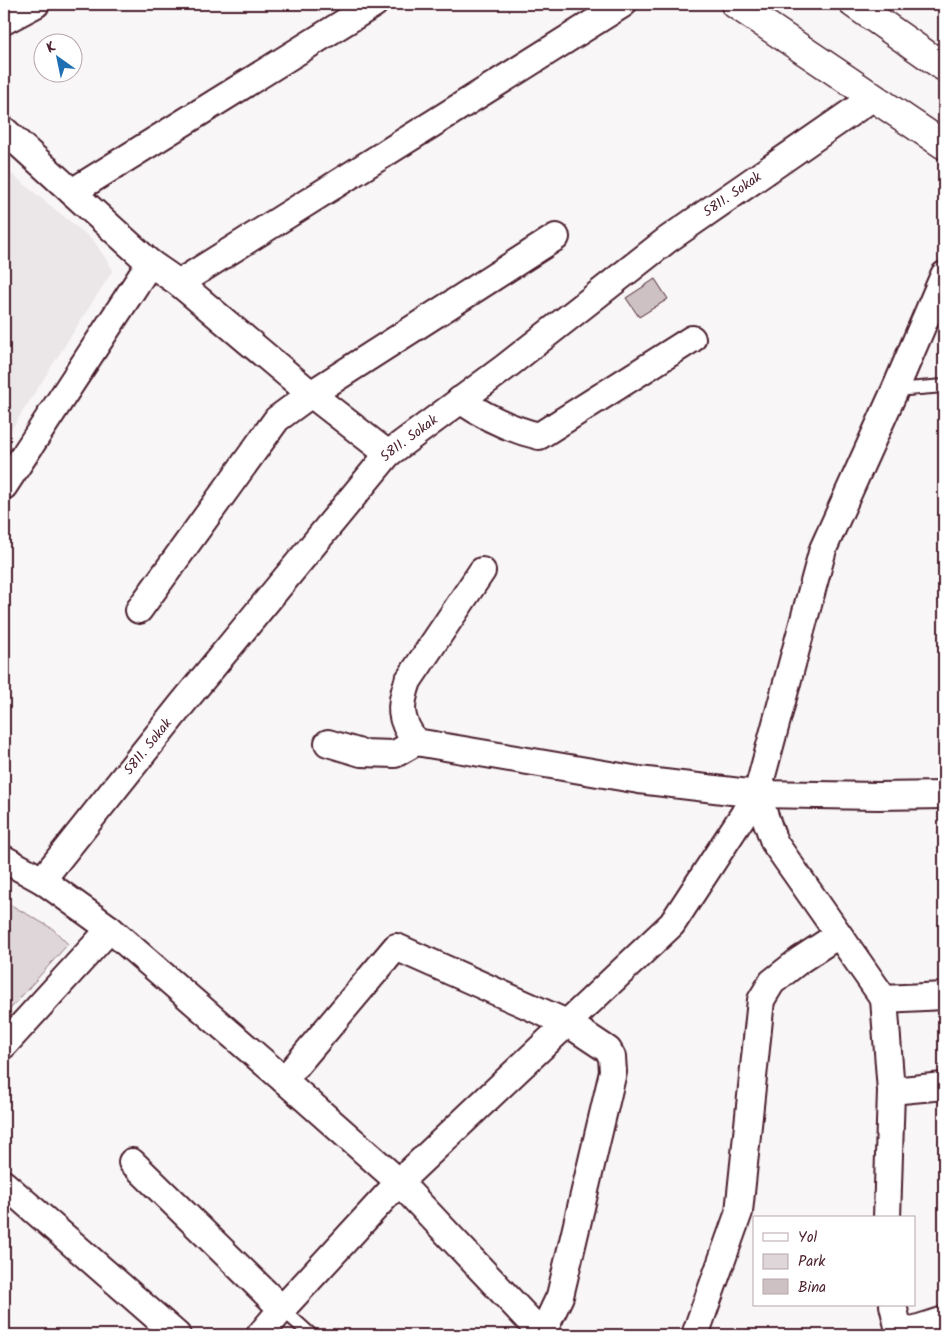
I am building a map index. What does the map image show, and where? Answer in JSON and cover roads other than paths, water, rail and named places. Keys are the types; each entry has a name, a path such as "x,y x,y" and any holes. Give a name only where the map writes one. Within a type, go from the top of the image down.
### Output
{"street":[{"path":"4,21 36,4"},
{"path":"72,192 374,4"},
{"path":"180,283 623,4"},
{"path":"736,4 944,145"},
{"path":"854,4 944,67"},
{"name":"5811. Sokak","path":"42,880 183,703 388,454 504,368 667,240 872,98"},
{"path":"4,130 150,263 180,283 311,394 388,454"},
{"path":"139,610 277,419 311,394 556,237"},
{"path":"4,486 150,263"},
{"path":"260,1335 399,1182 569,1024 672,924 757,794 823,549 895,390 944,274"},
{"path":"460,400 492,420 518,431 539,436 692,339"},
{"path":"416,742 405,728 402,717 402,705 408,681 482,571"},
{"path":"328,743 361,752 394,754 416,742 639,780 757,794 944,795"},
{"path":"757,794 774,842 884,999 891,1091 887,1216"},
{"path":"4,859 42,880 110,929 284,1080 399,1182 542,1335 560,1296 613,1072 612,1057 608,1050 569,1024 396,947 284,1080"},
{"path":"4,1045 110,929"},
{"path":"695,1335 739,1212 761,1000 772,982 800,960 838,935"},
{"path":"884,999 944,996"},
{"path":"891,1091 944,1086"},
{"path":"132,1162 282,1309"},
{"path":"4,1184 177,1335"},
{"path":"893,1306 899,1335 944,1320"}],"lane":[{"path":"895,390 944,386"},
{"path":"282,1309 311,1335"}]}
